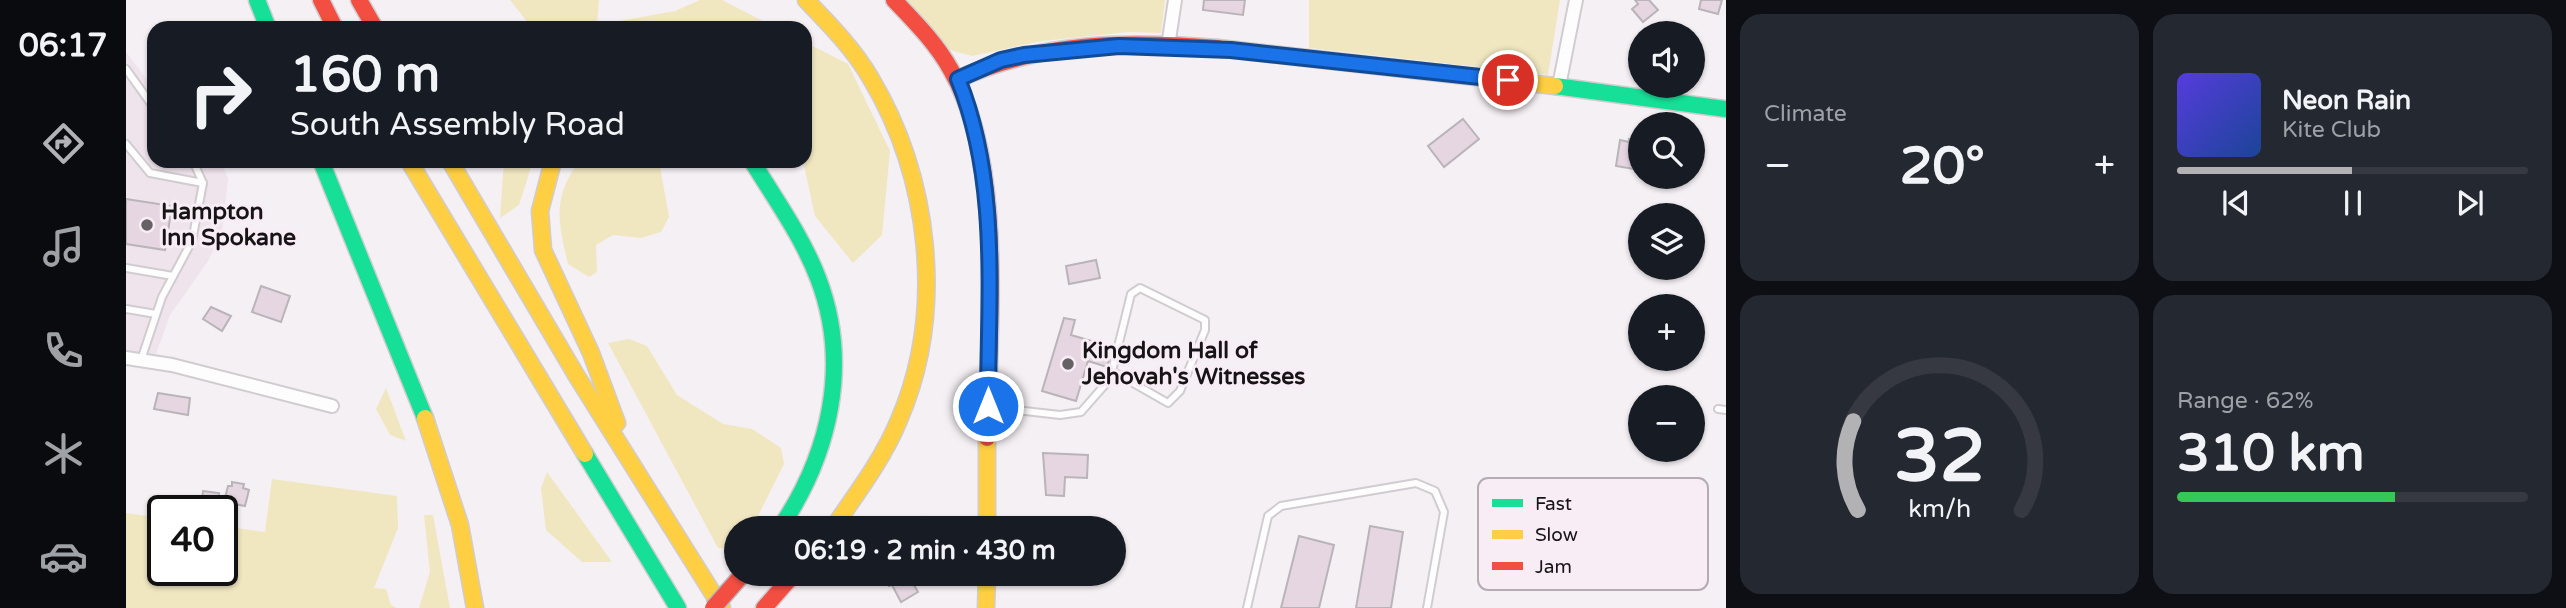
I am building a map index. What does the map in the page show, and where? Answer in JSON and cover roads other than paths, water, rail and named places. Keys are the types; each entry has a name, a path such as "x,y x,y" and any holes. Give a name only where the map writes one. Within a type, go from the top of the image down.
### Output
{"main road":[{"path":"257,0 265,21"},
{"path":"321,0 332,21"},
{"path":"359,0 370,21"},
{"path":"806,0 831,24 880,94 897,131 915,182 925,222 928,274 925,324 898,423 864,485 842,516"},
{"path":"894,0 935,41 958,79 971,111 986,190 987,516"},
{"path":"958,79 1001,60 1049,51 1168,46 1340,61 1559,86 1726,109"},
{"path":"324,168 434,441 460,525 475,608"},
{"path":"413,168 678,608"},
{"path":"454,168 636,475 722,608"},
{"path":"551,168 544,187 540,211 543,250 591,354 636,475"},
{"path":"756,168 786,215 818,279 828,310 834,354 832,394 825,438 811,480 788,516"},
{"path":"713,608 732,586"},
{"path":"764,608 784,586"},
{"path":"986,586 986,608"}],"street":[{"path":"1168,46 1175,0"},
{"path":"1559,86 1576,0"},
{"path":"126,358 141,359 332,407"}],"lane":[{"path":"126,69 147,98"},
{"path":"126,144 150,173 203,183"},
{"path":"141,359 156,314 192,241 203,183 196,168"},
{"path":"126,268 173,276"},
{"path":"988,406 1060,415 1081,412 1110,379 1131,294 1140,288 1205,320 1205,330 1180,391 1168,403 1112,371"},
{"path":"126,309 156,314"},
{"path":"1717,410 1726,411"},
{"path":"1247,608 1268,516 1281,506 1416,483 1435,491 1444,512 1427,608"}],"place":[{"name":"Hampton Inn Spokane","path":"147,225"},
{"name":"Kingdom Hall of Jehovah's Witnesses","path":"1068,364"}]}
